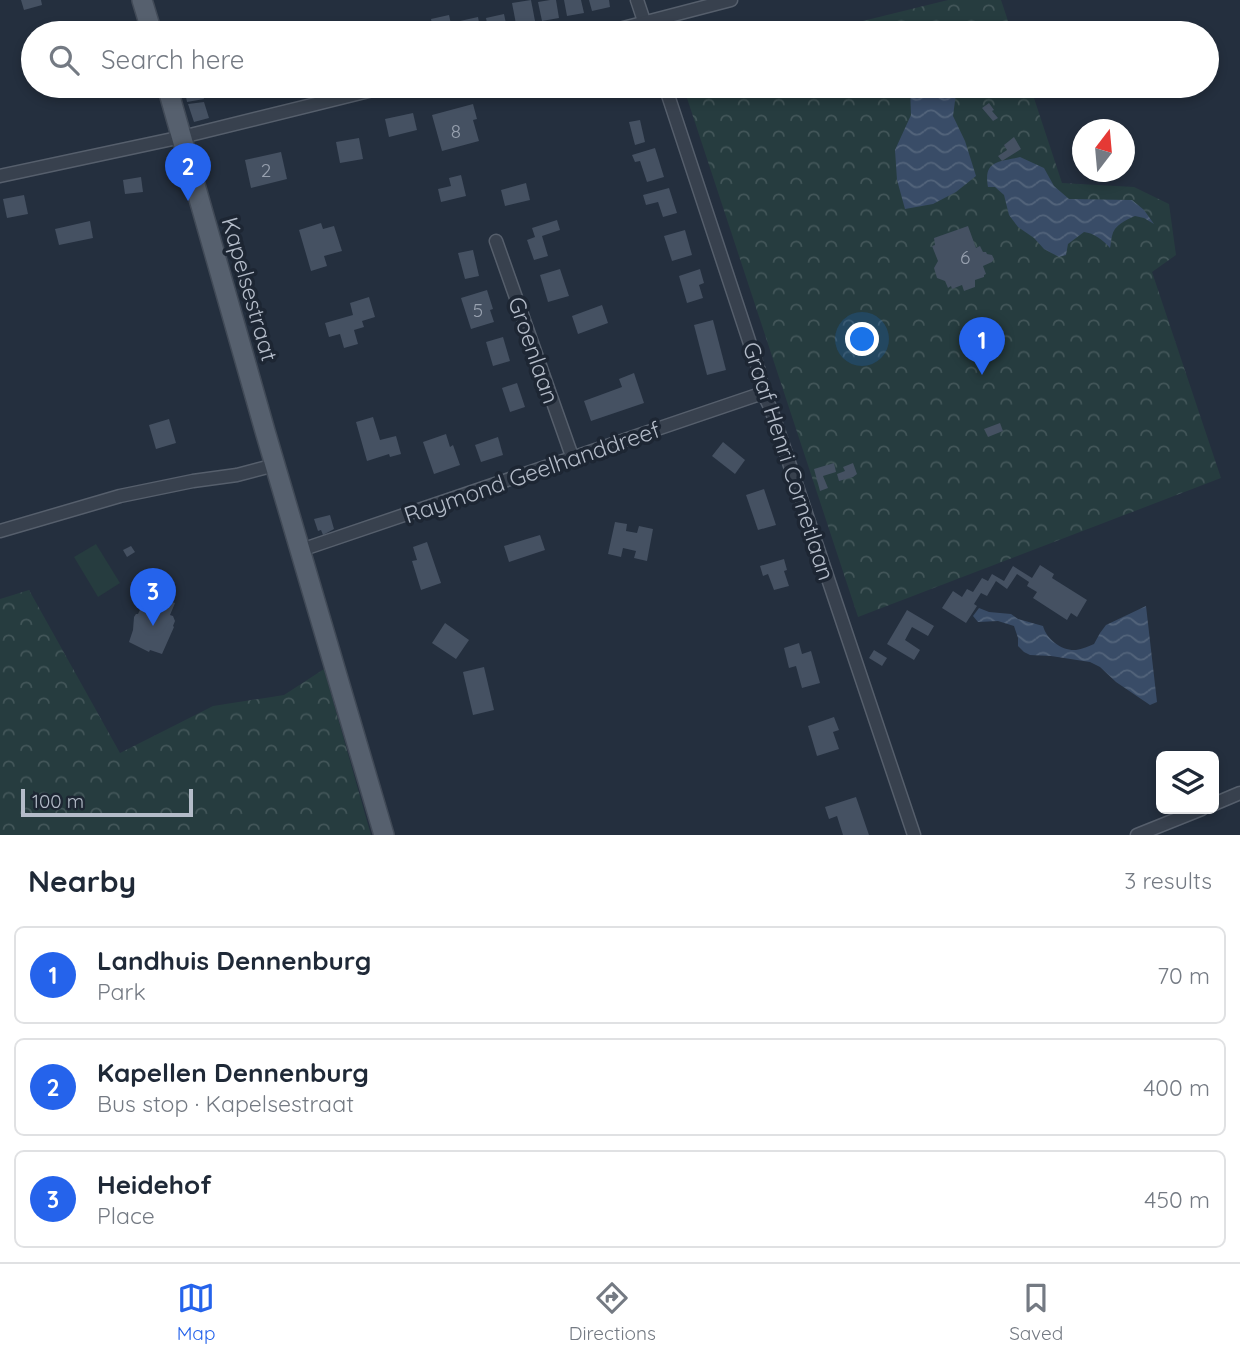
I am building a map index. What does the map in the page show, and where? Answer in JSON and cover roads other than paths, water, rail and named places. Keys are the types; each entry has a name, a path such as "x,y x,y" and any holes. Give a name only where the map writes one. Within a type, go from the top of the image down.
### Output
{"main road":[{"path":"142,0 148,21"},
{"name":"Kapelsestraat","path":"171,98 384,835"}],"street":[{"path":"636,0 644,21"},
{"path":"667,21 731,0"},
{"path":"0,176 339,98"},
{"name":"Graaf Henri Cornetlaan","path":"669,98 759,371 763,393 771,409 914,835"},
{"name":"Groenlaan","path":"496,241 573,458"},
{"name":"Raymond Geelhanddreef","path":"300,550 763,393"},
{"path":"0,531 120,496 275,466"},
{"path":"1219,802 1240,793"},
{"path":"1137,835 1190,814"}],"water":[{"path":"910,98 955,98 953,116 965,141 976,176 956,192 933,204 905,209 897,180 895,150 911,115"},
{"path":"1020,157 1044,168 1054,186 1069,199 1132,200 1154,224 1135,216 1124,221 1113,232 1110,248 1098,237 1084,232 1068,244 1066,255 1059,257 1044,249 1018,227 1009,215 1004,195 995,187 988,187 990,167"},
{"path":"1146,606 1157,702 1150,705 1116,682 1100,667 1090,662 1030,655 1018,646 1014,626 998,621 978,622 973,616 979,608 1011,614 1018,619 1043,626 1056,644 1076,650 1094,644 1106,625"}],"place":[{"name":"Kapellen Dennenburg","path":"188,201"},
{"name":"Landhuis Dennenburg","path":"982,375"},
{"name":"Heidehof","path":"153,626"}]}
